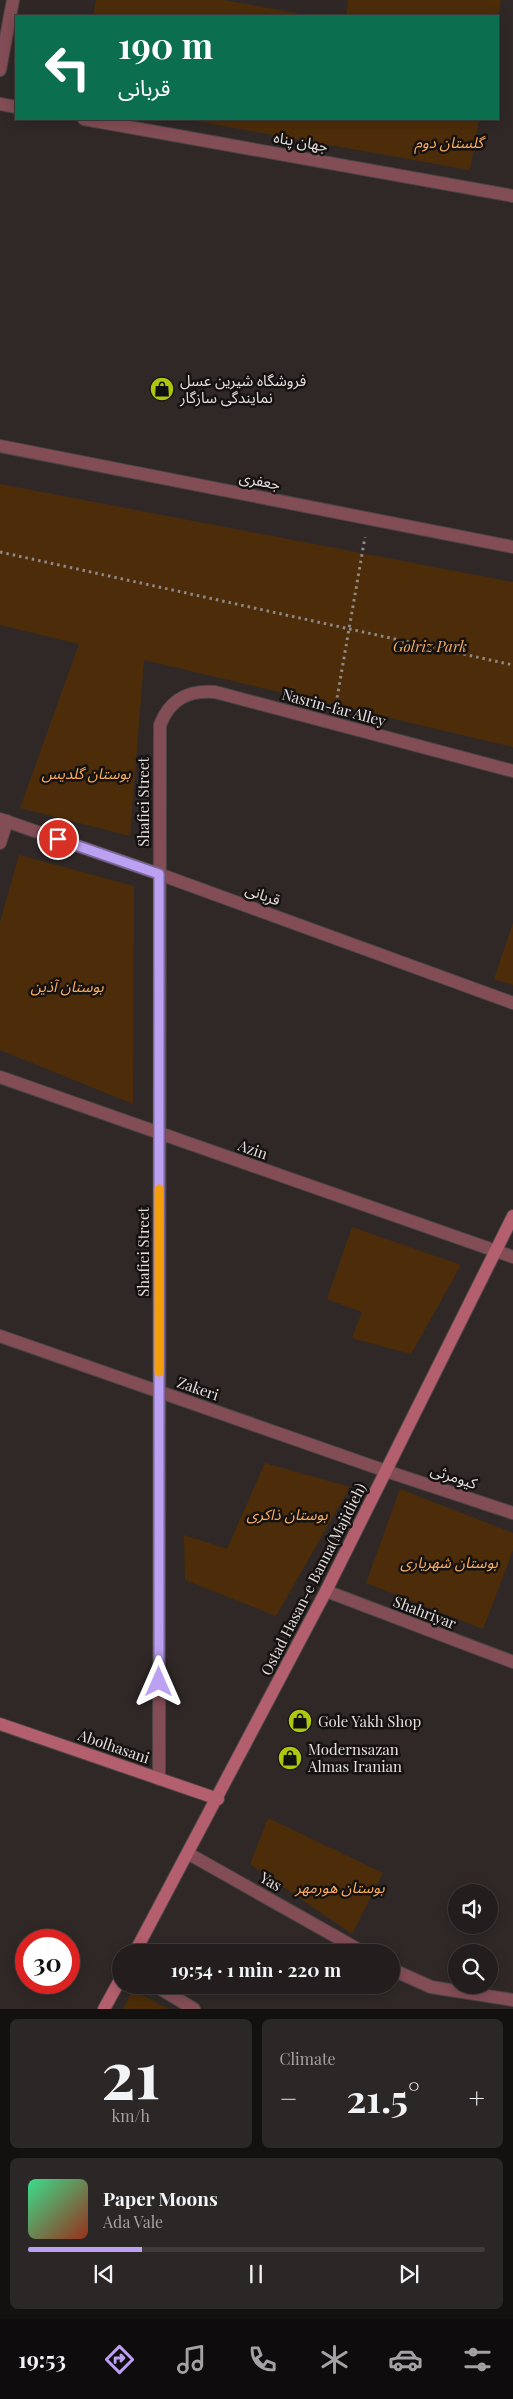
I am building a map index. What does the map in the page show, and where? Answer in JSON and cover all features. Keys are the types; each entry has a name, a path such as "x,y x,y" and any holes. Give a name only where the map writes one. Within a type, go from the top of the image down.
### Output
{"main road":[{"name":"Ostad Hasan-e Banna(Majidieh)","path":"139,1944 189,1854 326,1591 513,1216"},
{"name":"Abolhasani","path":"0,1724 218,1799"},
{"path":"104,2009 112,1994"}],"street":[{"path":"0,70 13,0"},
{"path":"0,104 15,107"},
{"name":"جهان پناه","path":"90,120 513,196"},
{"name":"جعفری","path":"0,446 513,547"},
{"name":"Nasrin-far Alley","path":"160,725 165,712 179,698 204,691 215,692 513,771"},
{"name":"Shafiei Street","path":"159,1779 160,725"},
{"path":"0,843 3,820"},
{"name":"قربانی","path":"3,820 159,874 513,1003"},
{"name":"Azin","path":"0,1077 513,1257"},
{"name":"Zakeri","path":"0,1336 386,1471"},
{"name":"کیومرثی","path":"386,1471 513,1513"},
{"name":"Shahriyar","path":"326,1591 513,1662"},
{"name":"Yas","path":"189,1854 349,1944"},
{"path":"400,1972 431,1987 513,2000"},
{"path":"169,1994 194,2009"}],"path":[{"path":"333,724 368,518"},
{"path":"0,552 513,665"}],"green space":[{"path":"96,0 223,0 308,15 93,15"},
{"path":"348,0 501,0 498,15 346,15"},
{"name":"گلستان دوم","path":"190,120 479,120 470,170"},
{"name":"Golriz Park","path":"0,484 513,582 513,747 144,660 130,836 20,808 79,644 0,625"},
{"name":"بوستان آذین","path":"19,855 134,886 133,1104 0,1050 0,922"},
{"path":"513,923 513,985 494,979"},
{"path":"352,1227 461,1265 411,1354 352,1338 362,1312 327,1299"},
{"name":"بوستان ذاکری","path":"265,1463 350,1487 276,1616 185,1580 184,1535 227,1549"},
{"name":"بوستان شهریاری","path":"400,1489 513,1533 513,1550 483,1629 366,1583"},
{"name":"بوستان هورمهر","path":"268,1818 383,1873 352,1934 250,1864"},
{"path":"131,1994 140,1994 168,2009 123,2009"}],"slow traffic":[{"path":"159,1189 159,1372"}],"place":[{"name":"فروشگاه شیرین عسل نمایندگی سازگار","path":"162,389"},
{"name":"Gole Yakh Shop","path":"300,1721"},
{"name":"Modernsazan Almas Iranian","path":"290,1758"}],"route":[{"path":"58,839 159,874 159,1682"}],"park label":[{"name":"بوستان گلدیس","path":"86,773"}]}
